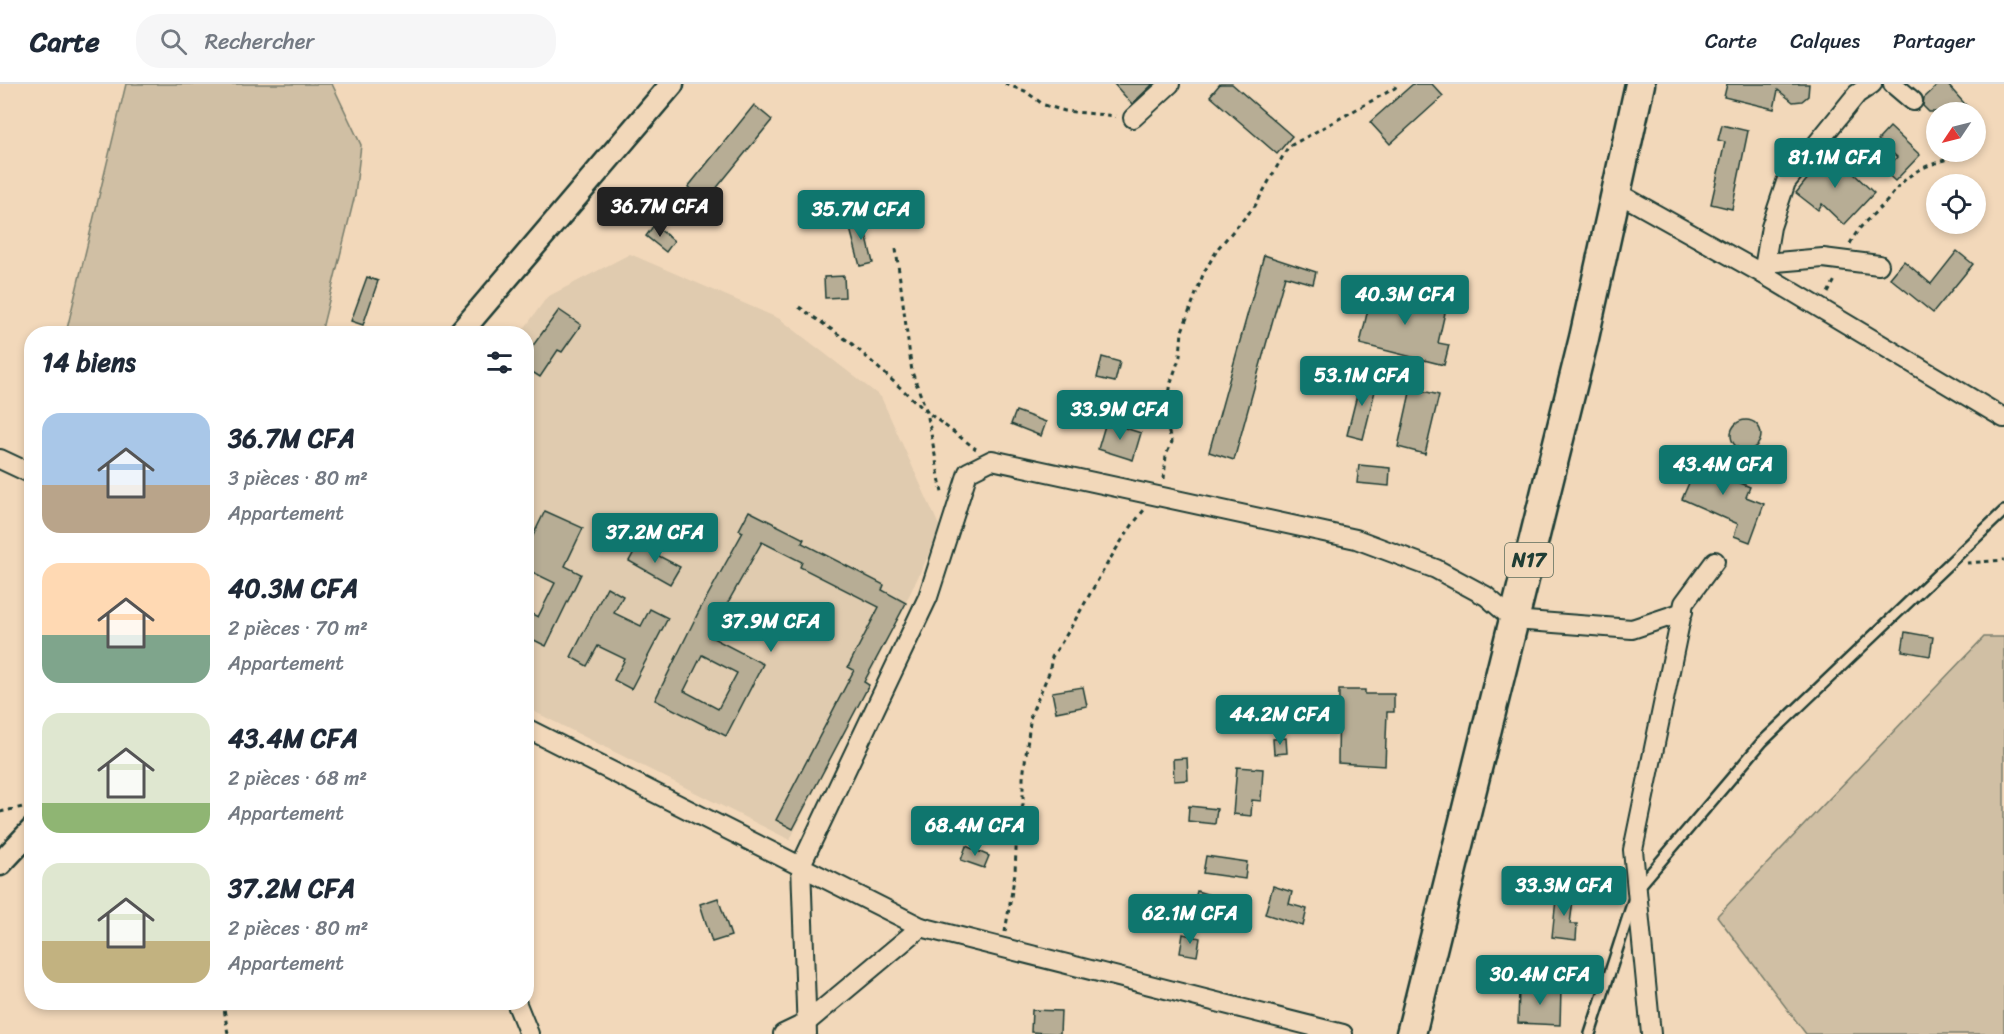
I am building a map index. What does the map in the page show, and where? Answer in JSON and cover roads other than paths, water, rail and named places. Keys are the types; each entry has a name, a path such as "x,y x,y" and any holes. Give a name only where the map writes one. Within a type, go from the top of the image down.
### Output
{"main road":[{"name":"N17","path":"1411,1034 1584,338 1640,84"}],"street":[{"path":"466,326 672,84"},
{"path":"1133,118 1170,84"},
{"path":"1764,269 1771,227 1786,182 1857,94 1872,84"},
{"path":"1893,84 1913,101"},
{"path":"1616,192 1764,269 1819,307 2004,418"},
{"path":"1764,269 1823,258 1879,265"},
{"path":"0,459 24,470"},
{"path":"806,1028 801,865 928,597 968,472 992,460 1356,539 1446,574 1486,596 1514,620 1632,629 1683,612"},
{"path":"1651,1034 1633,850 1684,603 1715,561"},
{"path":"534,732 921,927 1343,1034"},
{"path":"0,864 24,838"},
{"path":"783,1034 806,1028 921,927"},
{"path":"519,1010 529,1034"}],"lane":[{"path":"1590,1034 1637,889 1762,742 2004,512"}]}
